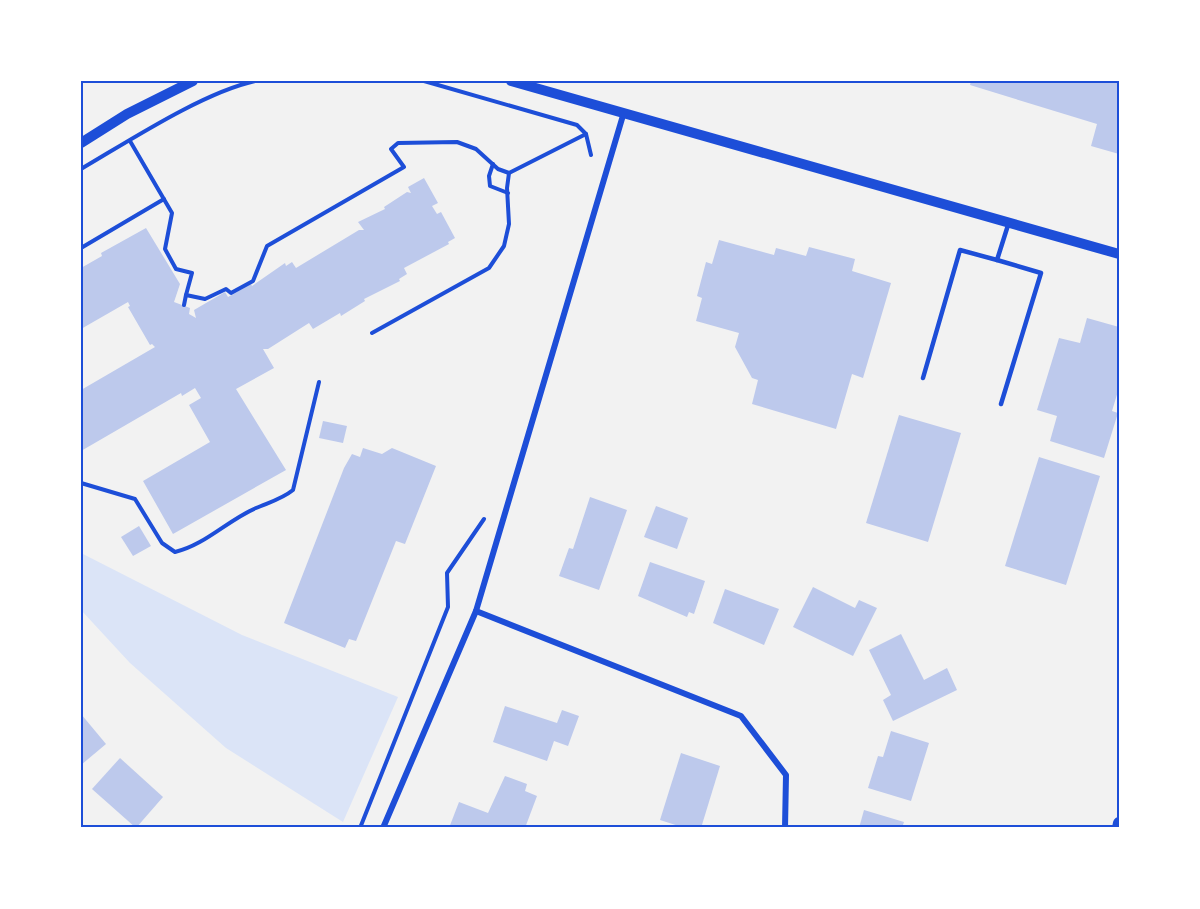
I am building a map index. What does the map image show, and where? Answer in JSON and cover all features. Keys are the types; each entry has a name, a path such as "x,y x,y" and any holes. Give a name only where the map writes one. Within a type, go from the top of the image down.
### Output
{"main road":[{"path":"1118,828 1119,823"}],"street":[{"path":"81,143 127,114 193,81"},
{"path":"511,81 1119,254"},
{"path":"383,828 476,611 624,112"},
{"path":"476,611 741,716 786,775 785,828"}],"lane":[{"path":"997,260 1009,222"},
{"path":"923,378 960,250 1041,273 1001,404"}],"path":[{"path":"81,169 195,105 242,84 255,81"},
{"path":"424,81 577,125 586,134 591,161"},
{"path":"186,295 205,300 226,289 231,293 253,280 267,246 404,167 391,149 398,144 457,141 476,149 502,171 509,173 586,134"},
{"path":"130,141 172,213 165,249 176,270 192,273 183,305"},
{"path":"493,164 489,176 490,186 508,193"},
{"path":"372,333 489,268 504,246 509,224 509,173"},
{"path":"81,248 164,199"},
{"path":"81,483 135,499 162,543 175,552 188,548 256,508 279,500 293,490 319,382"},
{"path":"360,828 448,607 447,573 485,518"}],"shaded area":[{"path":"81,553 242,635 398,697 343,822 226,748 130,663 81,610"}],"building":[{"path":"971,81 1119,81 1119,154 1091,146 1097,124 970,85"},
{"path":"424,178 438,203 432,206 437,214 441,212 455,238 448,242 449,244 404,268 407,274 399,279 400,281 364,299 365,301 341,316 340,313 313,329 309,323 268,349 263,349 274,368 236,389 286,470 173,534 143,481 210,442 189,405 201,398 195,388 182,396 181,393 81,451 81,390 155,347 150,345 128,307 130,306 128,302 81,329 81,268 102,256 101,253 146,228 180,284 174,302 190,308 189,314 196,318 194,310 225,292 228,297 251,284 252,286 285,263 286,266 292,262 296,268 359,230 364,230 358,222 385,209 384,207 407,192 411,193 408,187"},
{"path":"719,240 774,255 776,248 806,256 809,247 855,259 852,271 891,283 863,378 852,374 836,429 752,404 758,380 752,378 735,347 739,333 696,321 702,298 697,296 706,262 712,264"},
{"path":"1087,318 1119,327 1119,388 1112,411 1118,413 1104,458 1050,441 1057,416 1037,410 1059,338 1080,343"},
{"path":"899,415 961,433 928,542 866,523"},
{"path":"323,421 347,426 343,443 319,438"},
{"path":"363,448 382,454 392,448 436,466 405,544 396,541 356,641 349,639 345,648 284,623 344,468 352,454 360,457"},
{"path":"1039,457 1100,476 1066,585 1005,566"},
{"path":"590,497 627,510 599,590 559,576 569,548 573,549"},
{"path":"656,506 688,518 677,549 644,537"},
{"path":"139,526 151,546 133,556 121,537"},
{"path":"650,562 705,581 694,614 689,612 687,617 638,596"},
{"path":"813,587 855,608 859,600 877,608 853,656 793,627"},
{"path":"725,589 779,609 764,645 713,623"},
{"path":"901,634 924,680 947,668 957,690 893,721 883,700 891,695 869,650"},
{"path":"505,706 557,723 562,710 579,716 568,746 554,741 547,761 493,742"},
{"path":"81,714 106,744 81,765"},
{"path":"891,731 929,743 911,801 868,788 878,756 883,757"},
{"path":"681,753 720,766 701,828 685,828 660,820"},
{"path":"120,758 163,797 136,828 92,789"},
{"path":"505,776 527,784 525,791 537,796 525,828 449,828 459,802 488,813"},
{"path":"864,810 904,822 902,828 859,828"}]}
